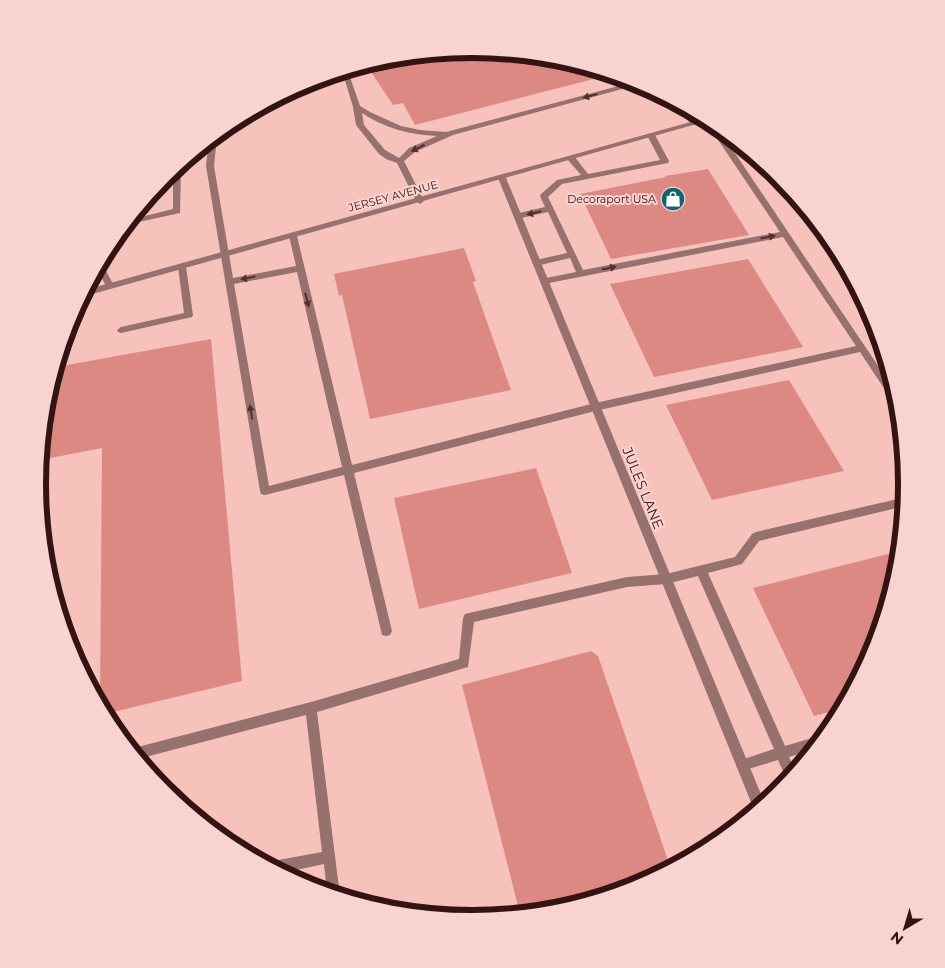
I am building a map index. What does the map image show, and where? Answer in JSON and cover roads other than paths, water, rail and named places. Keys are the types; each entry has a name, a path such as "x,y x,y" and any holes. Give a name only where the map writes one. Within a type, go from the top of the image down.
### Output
{"street":[{"path":"347,78 357,106 360,125 382,152 400,161 420,201"},
{"path":"400,161 412,150 450,134 626,86"},
{"path":"357,106 370,116 391,126 420,134 450,134"},
{"path":"692,119 696,123"},
{"name":"JERSEY AVENUE","path":"92,291 696,123"},
{"path":"581,274 544,196 560,182 664,161 651,136"},
{"path":"721,139 887,385"},
{"path":"212,147 210,166 226,254 258,460 265,491 595,406 862,348"},
{"path":"571,158 586,177"},
{"path":"138,220 177,211 176,178"},
{"name":"JULES LANE","path":"502,178 757,801"},
{"path":"517,216 550,209"},
{"path":"544,281 786,234"},
{"path":"293,236 386,631"},
{"path":"536,263 572,255"},
{"path":"121,330 189,315 182,267"},
{"path":"230,282 300,268"},
{"path":"103,272 110,286"},
{"path":"141,752 311,708 464,662 469,618 627,582 666,578 738,561 756,537 898,503"},
{"path":"701,570 789,770"},
{"path":"311,708 333,887"},
{"path":"742,765 810,745"},
{"path":"284,866 330,857"}],"place":[{"name":"Decoraport USA","path":"673,199"}]}
